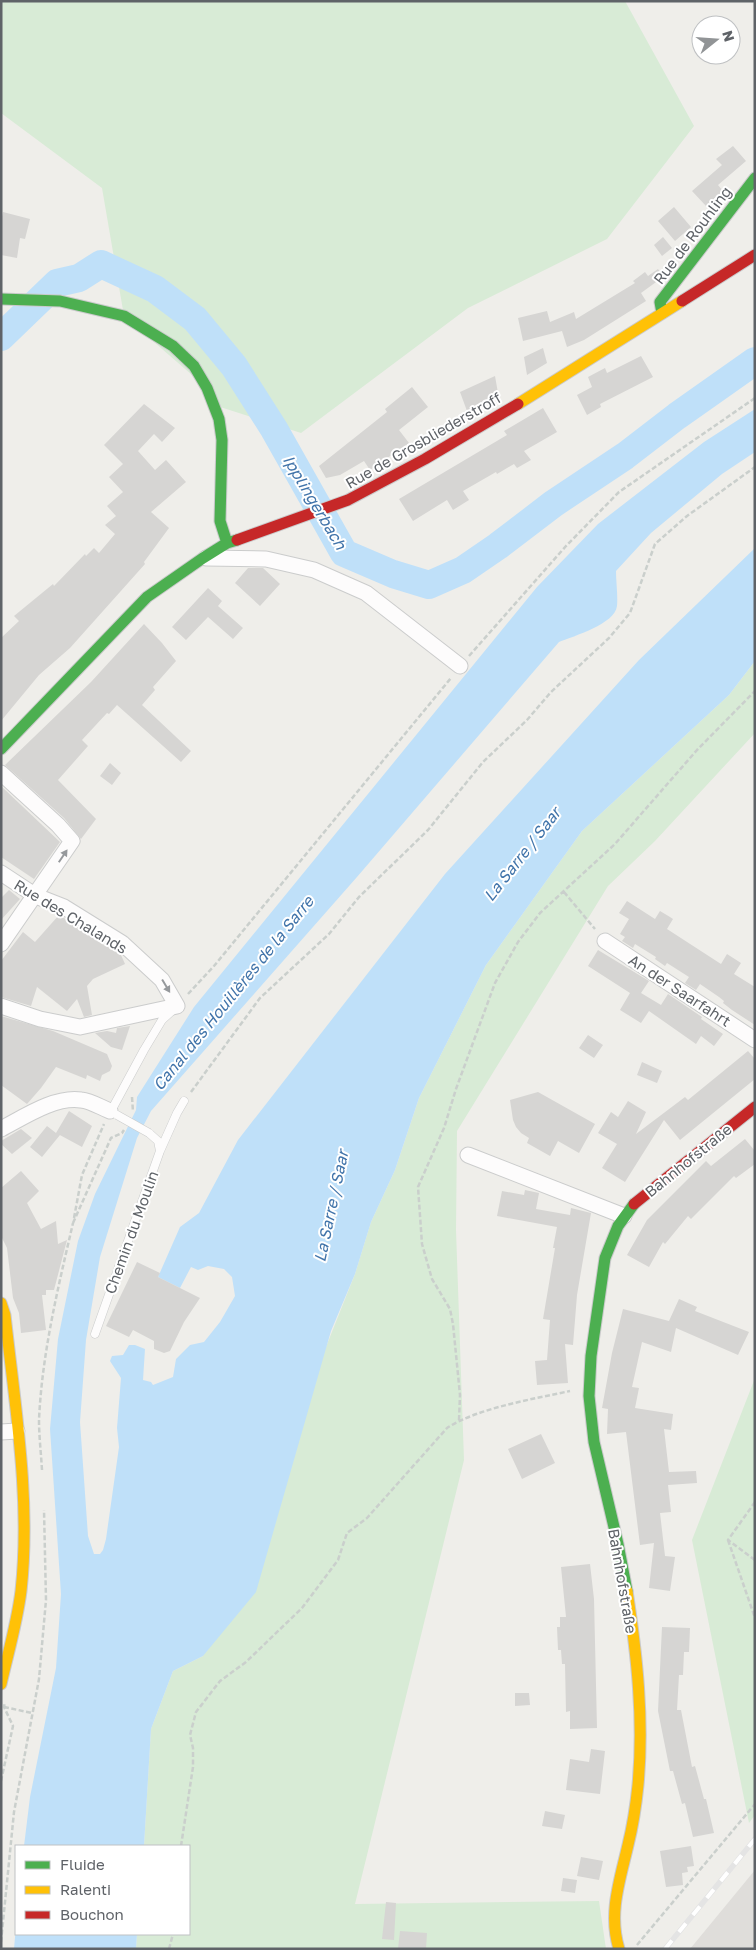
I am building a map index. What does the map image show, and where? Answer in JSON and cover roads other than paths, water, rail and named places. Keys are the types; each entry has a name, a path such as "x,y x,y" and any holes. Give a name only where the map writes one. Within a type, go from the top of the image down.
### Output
{"street":[{"name":"Rue de Rouhling","path":"662,312 660,302 755,178"},
{"name":"Rue de Grosbliederstroff","path":"1,749 146,597 203,558 227,543 348,500 425,459 545,388 662,312 755,255"},
{"path":"1,299 60,301 124,316 173,346 194,366 207,388 219,419 222,440 220,521 227,543"},
{"path":"203,558 266,559 314,570 366,593 460,666"},
{"path":"1,773 58,825 72,841 36,896 21,913 1,944"},
{"name":"Rue des Chalands","path":"1,873 36,896 64,907 122,943 162,980 177,1006"},
{"name":"An der Saarfahrt","path":"605,941 755,1040"},
{"path":"1,1006 40,1019 80,1027 177,1006"},
{"path":"1,1129 52,1103 79,1099 113,1113"},
{"name":"Bahnhofstraße","path":"619,1949 613,1933 612,1910 633,1826 640,1737 639,1696 629,1607 619,1547 593,1434 588,1387 600,1284 607,1253 624,1216 659,1183 755,1108"},
{"path":"468,1155 624,1216"},
{"path":"1,1303 5,1314 20,1464 22,1577 19,1606 1,1684"},
{"path":"1,1432 17,1431"}],"lane":[{"path":"113,1113 162,1020 177,1006"},
{"path":"160,1151 184,1101"},
{"name":"Chemin du Moulin","path":"95,1334 160,1151 158,1140 113,1113"}],"water":[{"path":"755,409 755,452 722,474 651,533 616,571 617,606 615,612 602,624 559,642 357,877 151,1111 137,1138 100,1257 86,1340 80,1422 88,1536 94,1554 100,1554 106,1539 119,1447 117,1428 121,1378 110,1361 112,1356 123,1355 129,1345 135,1345 145,1349 143,1380 151,1382 153,1385 173,1377 176,1359 190,1345 204,1342 220,1322 235,1296 232,1277 224,1269 208,1266 198,1270 191,1267 180,1288 158,1277 180,1227 199,1213 238,1140 445,874 639,660 755,548 755,661 729,695 582,831 486,965 419,1098 395,1170 371,1222 355,1274 331,1331 256,1592 203,1656 173,1671 151,1729 144,1845 24,1845 30,1797 56,1668 61,1594 50,1429 58,1339 78,1241 95,1194 136,1110 137,1097 194,1007 537,587 598,524 704,442"},
{"path":"15,1935 137,1935 136,1949 14,1949"}],"waterway":[{"name":"Ipplingerbach","path":"1,337 57,283 79,278 101,264 155,289 195,319 234,366 274,429 344,553 393,574 429,585 463,570 498,546 553,504 625,456 677,416 755,361"}],"railway":[{"path":"665,1949 755,1839"}],"water label":[{"name":"La Sarre / Saar","path":"522,854"},
{"name":"Canal des Houillères de la Sarre","path":"233,993"},
{"name":"La Sarre / Saar","path":"331,1206"}]}
